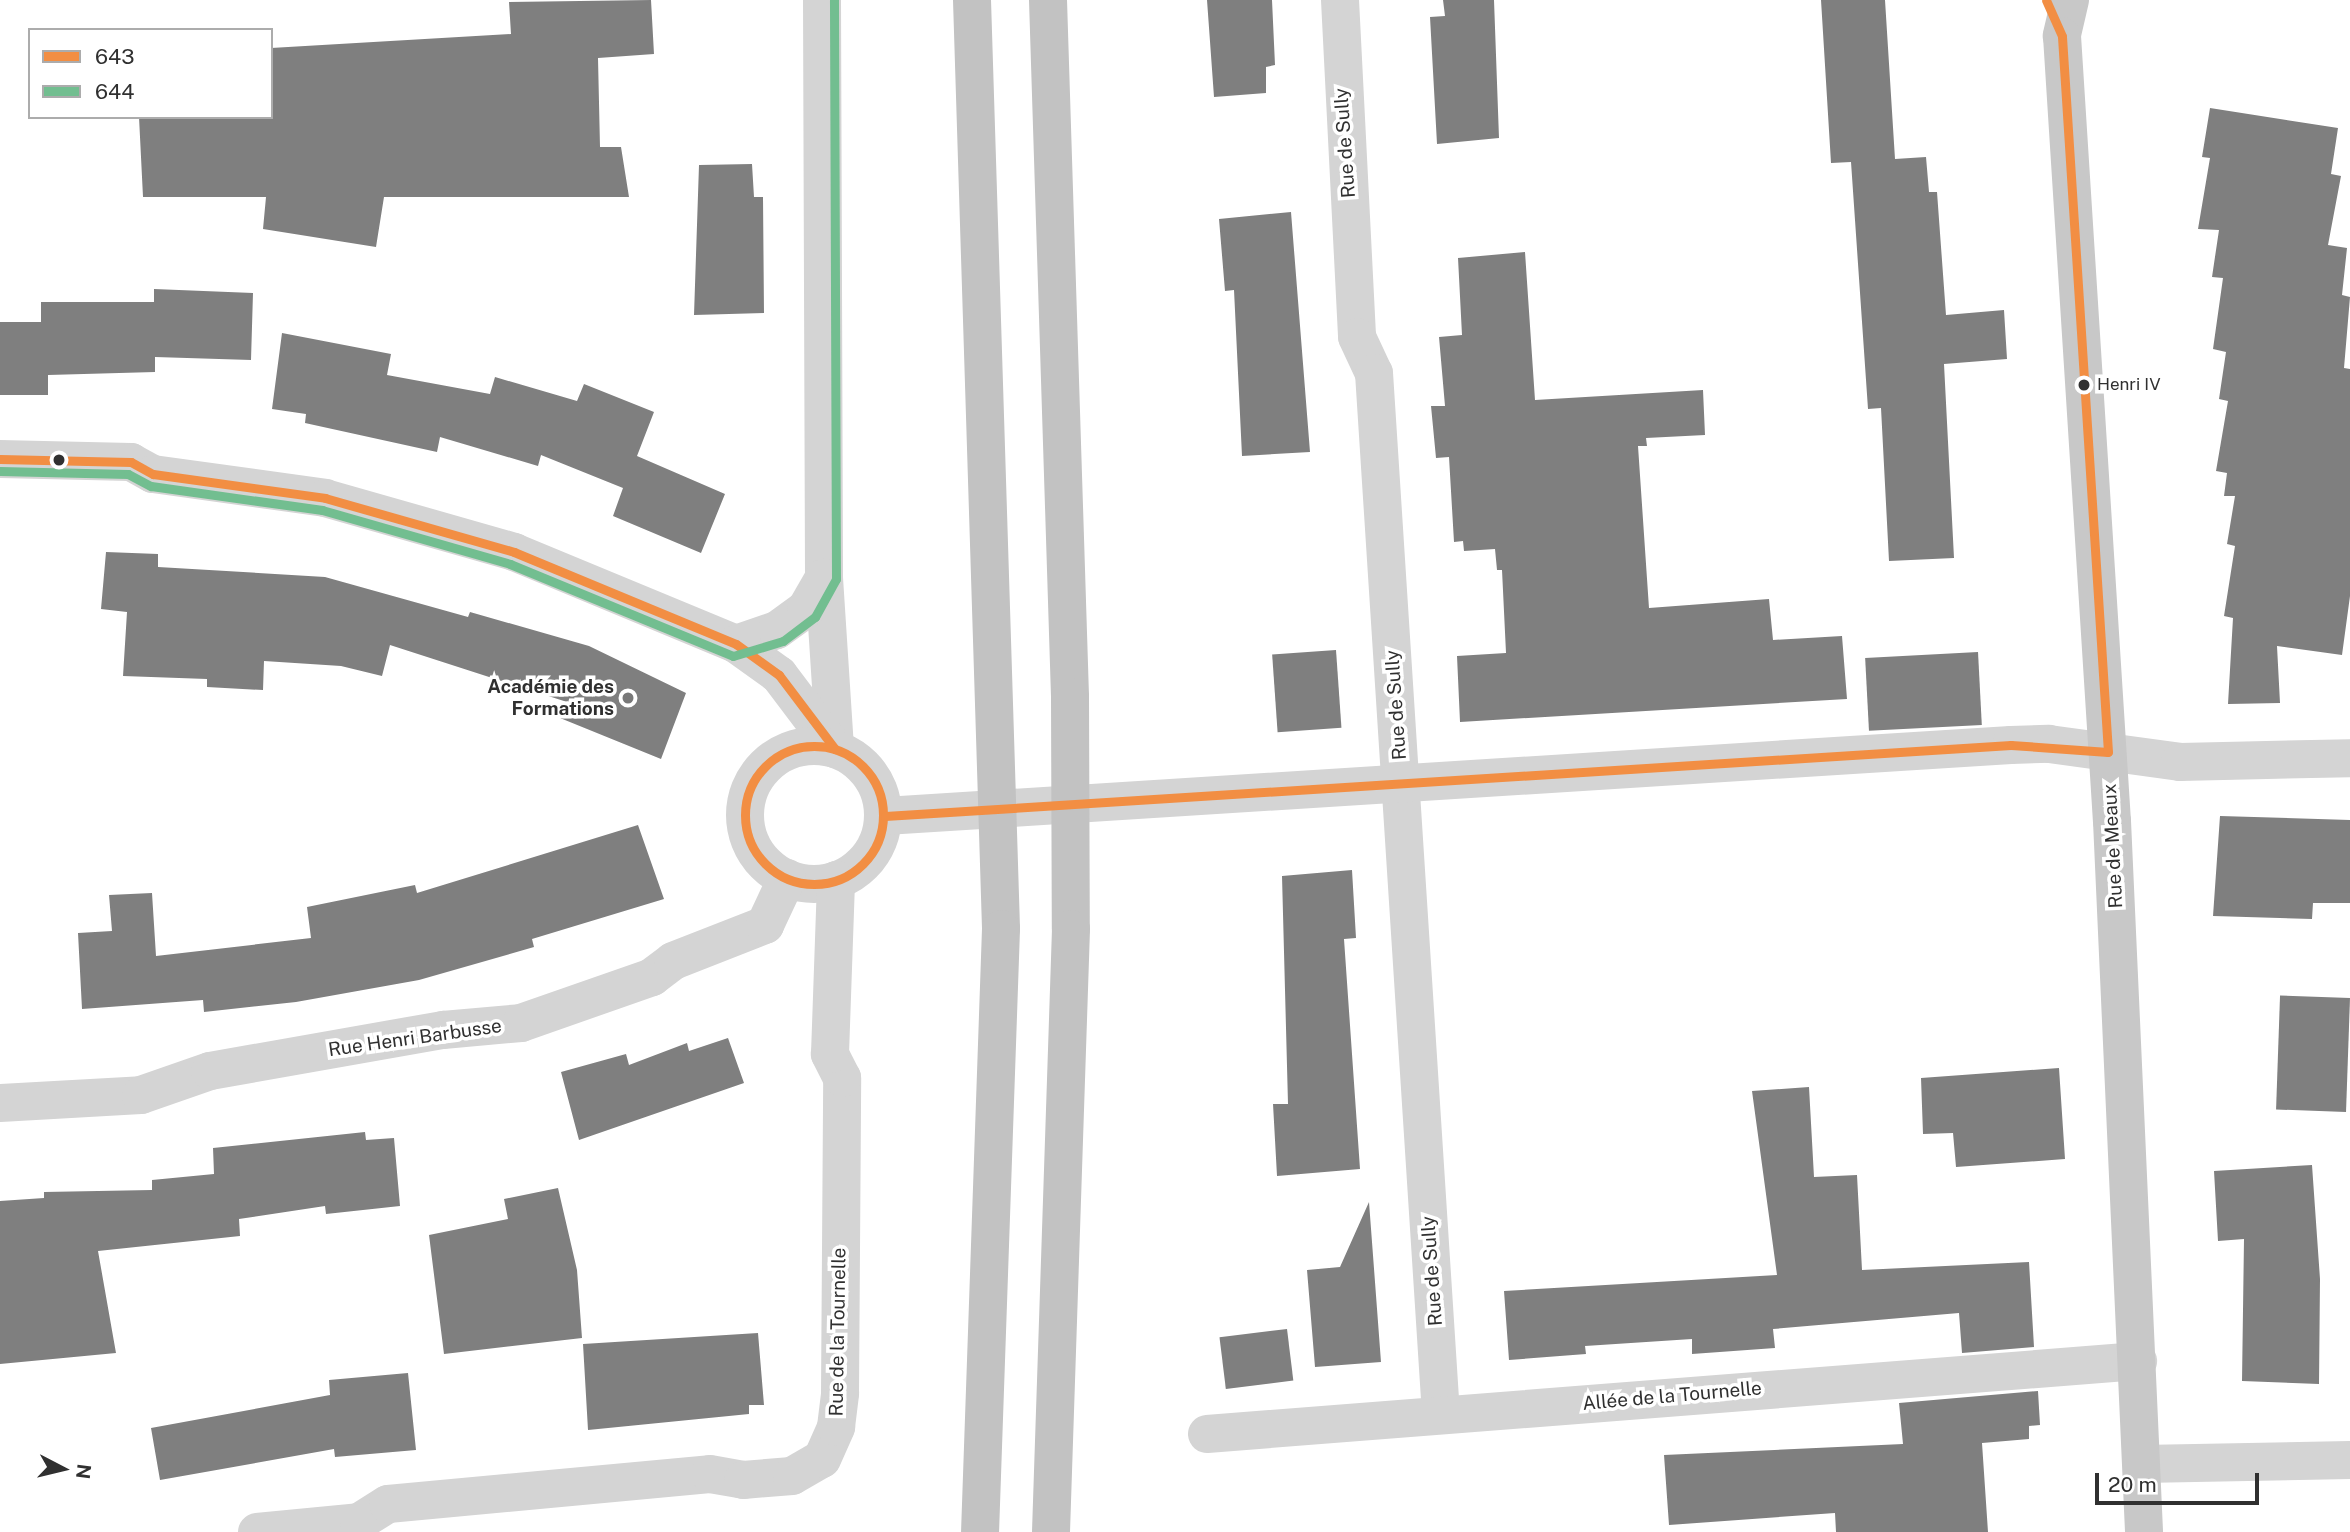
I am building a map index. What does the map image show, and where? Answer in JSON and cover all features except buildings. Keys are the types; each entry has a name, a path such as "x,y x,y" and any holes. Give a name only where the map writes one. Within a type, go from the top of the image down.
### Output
{"highway":[{"path":"972,0 998,698 1002,929 980,1532"},
{"path":"1048,0 1070,697 1071,929 1051,1532"}],"main road":[{"name":"Rue de Meaux","path":"2046,0 2066,18 2108,752 2144,1532"}],"street":[{"path":"822,0 824,578 835,749"},
{"name":"Rue de Sully","path":"1340,0 1357,337 1374,373 1441,1414"},
{"path":"0,460 131,462 153,474 325,498 514,552 736,644 779,674 804,703 835,749 862,765 880,792 885,816 873,849 858,868 836,880 809,886 786,878 758,856 745,818 749,790 762,769 780,755 803,747 835,749"},
{"path":"736,644 777,630 806,609 824,578"},
{"path":"780,755 804,703 825,617"},
{"path":"885,816 2011,745 2108,752 2180,762 2350,758"},
{"name":"Rue Henri Barbusse","path":"0,1103 141,1096 210,1071 443,1030 521,1023 652,977 673,961 765,925 786,878"},
{"name":"Rue de la Tournelle","path":"257,1532 359,1522 388,1504 710,1474 743,1480 792,1476 822,1459 836,1427 840,1393 842,1078 830,1054 836,880"},
{"name":"Allée de la Tournelle","path":"1207,1434 2138,1361"},
{"path":"2142,1464 2350,1460"}],"transit line":[{"name":"644","path":"0,471 128,474 151,486 322,510 510,564 733,656 783,641 815,617 836,579 834,0"},
{"name":"643","path":"885,816 2011,745 2108,752 2062,36 2046,0"},
{"name":"643","path":"0,459 131,462 153,474 325,498 514,552 736,644 779,675 835,749"},
{"name":"643","path":"814,746 840,752 863,766 877,789 883,815 877,841 863,864 840,878 814,884 788,878 765,864 751,841 745,815 751,789 765,766 788,752 814,746"}],"place":[{"name":"Henri IV","path":"2084,385"},
{"name":"Académie des Formations","path":"628,698"}]}
